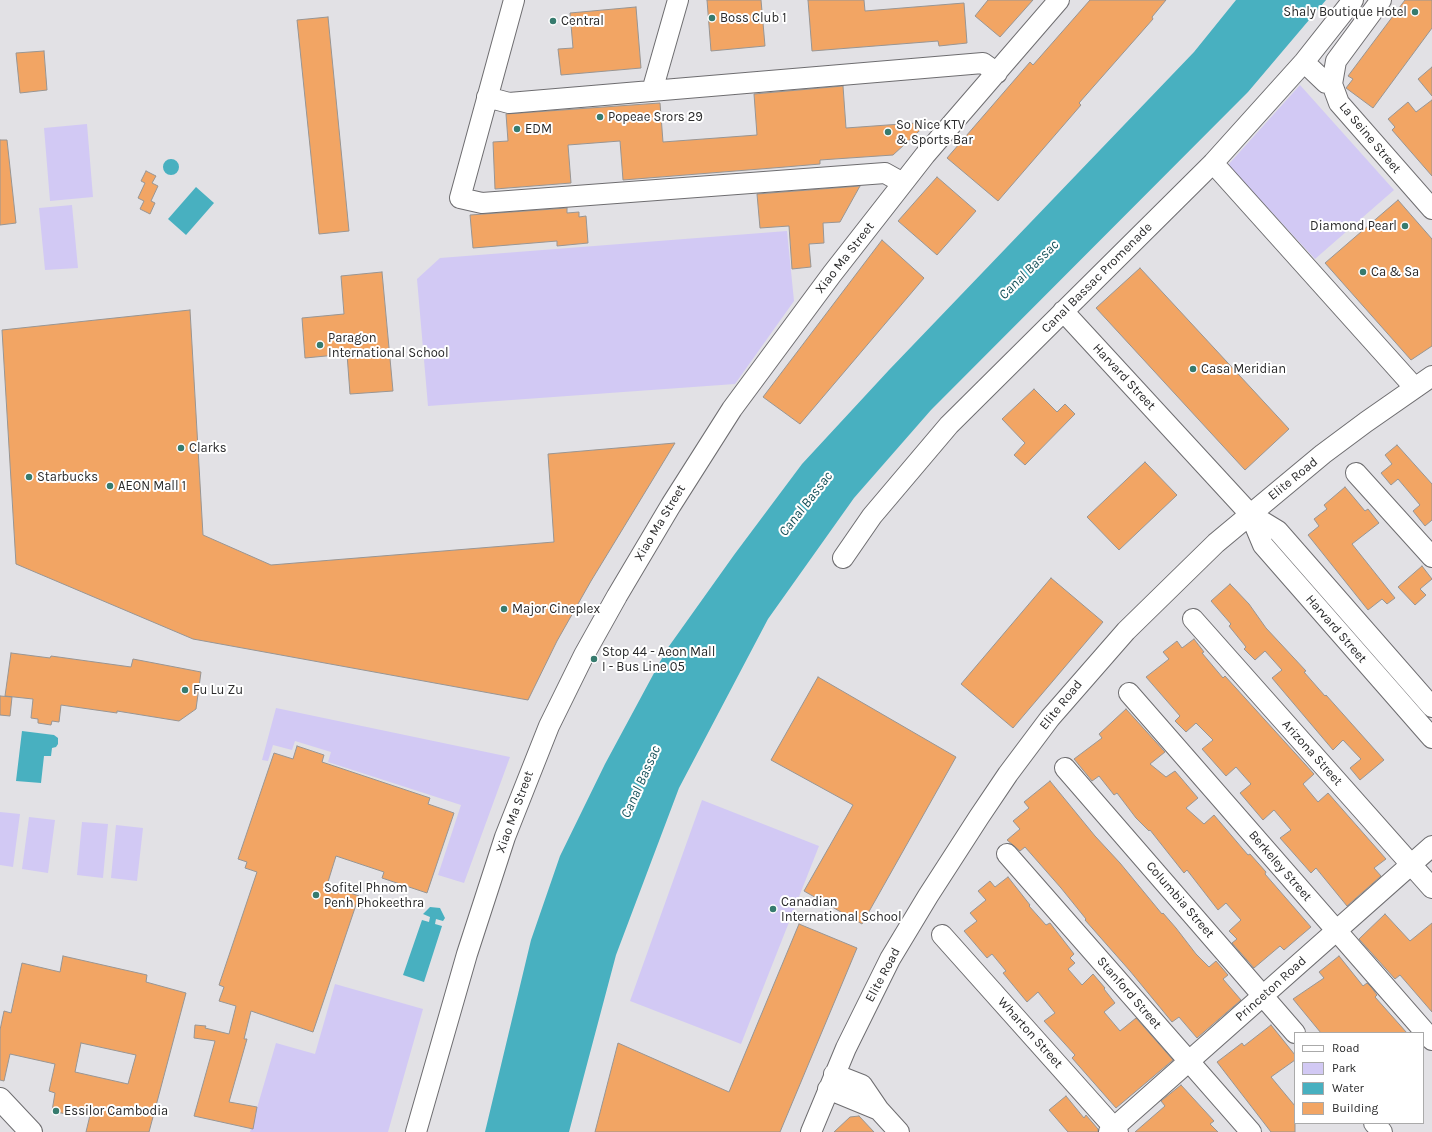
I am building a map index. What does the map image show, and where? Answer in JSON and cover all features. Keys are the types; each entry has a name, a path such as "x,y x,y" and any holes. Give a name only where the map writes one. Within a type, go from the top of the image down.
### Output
{"main road":[{"path":"0,1099 31,1132"}],"street":[{"path":"514,0 460,198 482,203 885,173 903,183"},
{"path":"652,91 678,0"},
{"name":"Xiao Ma Street","path":"416,1132 468,954 505,837 536,755 584,655 664,516 732,409 832,274 925,155 1059,0"},
{"name":"Canal Bassac Promenade","path":"843,558 872,516 949,425 1213,163 1304,62 1353,0"},
{"path":"1304,62 1326,83 1332,84 1336,61 1381,0"},
{"path":"487,96 509,103 983,62 997,73"},
{"name":"La Seine Street","path":"1332,84 1339,103 1432,209"},
{"path":"1213,163 1415,388"},
{"name":"Harvard Street","path":"1063,311 1250,514 1278,531 1432,706"},
{"name":"Elite Road","path":"811,1132 831,1081 864,1009 890,959 928,896 1008,774 1050,718 1126,631 1216,543 1360,426 1432,376"},
{"path":"1356,473 1432,557"},
{"name":"Harvard Street","path":"1250,514 1263,545 1432,738"},
{"name":"Arizona Street","path":"1193,619 1432,888"},
{"path":"1358,653 1373,640"},
{"name":"Berkeley Street","path":"1129,693 1432,1040"},
{"name":"Columbia Street","path":"1064,768 1295,1032"},
{"name":"Princeton Road","path":"1114,1131 1189,1061 1432,846"},
{"name":"Stanford Street","path":"1007,854 1251,1132"},
{"name":"Wharton Street","path":"942,935 1114,1131"},
{"path":"831,1081 879,1110 899,1132"},
{"path":"1375,1124 1382,1132"}],"green space":[{"path":"1300,85 1394,190 1315,259 1228,165"},
{"path":"87,124 93,197 50,201 44,128"},
{"path":"72,205 78,268 45,270 39,208"},
{"path":"787,231 794,301 735,384 428,406 417,279 440,258"},
{"path":"276,708 510,757 464,883 438,875 461,805 328,762 331,752 295,741 292,750 273,745 268,761 262,760"},
{"path":"702,800 819,846 741,1044 630,1001"},
{"path":"0,812 20,814 13,867 0,865"},
{"path":"29,817 55,820 48,873 22,869"},
{"path":"82,822 108,824 103,878 77,875"},
{"path":"116,825 143,828 137,881 111,878"},
{"path":"335,984 423,1009 388,1132 250,1132 276,1043 315,1054"}],"water":[{"name":"Canal Bassac","path":"1236,0 1326,0 1248,92 931,410 854,498 768,619 679,788 616,955 569,1132 485,1132 531,940 560,856 605,764 667,649 734,555 802,464 889,370 1194,52"},
{"path":"171,159 178,164 179,167 174,174 171,175 164,170 163,167 168,160"},
{"path":"196,187 214,203 186,235 168,219"},
{"path":"22,731 54,735 58,738 58,744 56,747 52,748 51,756 44,756 41,783 16,781"},
{"path":"430,907 440,908 445,918 443,921 436,919 435,924 442,926 424,982 403,975 422,920 429,922 430,917 423,914"}],"building":[{"path":"707,0 761,0 765,46 711,51"},
{"path":"808,0 864,0 865,11 964,3 967,43 939,46 938,41 812,51"},
{"path":"988,0 1033,0 1000,37 975,16"},
{"path":"1090,0 1166,0 1152,17 1153,19 1079,103 1081,105 998,201 947,158 1030,62 1033,65"},
{"path":"1405,0 1432,0 1432,28 1373,108 1346,88 1353,79 1348,76"},
{"path":"636,7 641,68 561,75 558,49 573,48 570,13"},
{"path":"328,17 349,231 319,234 297,20"},
{"path":"44,51 47,90 20,93 16,53"},
{"path":"1432,67 1432,96 1418,79"},
{"path":"843,86 846,128 929,122 893,155 820,160 820,164 623,180 620,141 568,145 571,183 495,189 493,142 508,141 506,114 660,103 663,142 757,135 754,94"},
{"path":"1432,100 1432,176 1392,130 1395,127 1388,119 1408,102 1416,112"},
{"path":"0,140 7,140 16,223 0,225"},
{"path":"146,171 156,176 152,183 158,186 151,201 155,203 150,214 140,209 144,201 138,198 145,183 141,181"},
{"path":"937,177 976,211 937,255 898,221"},
{"path":"860,186 840,222 823,223 824,243 809,244 811,267 792,269 789,226 760,228 757,194"},
{"path":"1398,200 1432,239 1432,346 1411,360 1325,263"},
{"path":"567,208 567,213 579,212 579,217 586,216 588,243 557,246 557,241 473,248 470,215"},
{"path":"882,240 924,278 800,424 763,397"},
{"name":"Casa Meridian","path":"1140,268 1289,429 1245,470 1096,308"},
{"path":"382,272 393,391 350,394 347,354 305,358 302,318 344,314 341,276"},
{"name":"AEON Mall 1","path":"190,310 203,535 271,565 554,542 548,454 675,443 591,581 557,641 528,700 193,639 16,564 2,330"},
{"path":"1034,389 1057,412 1065,404 1075,414 1025,465 1014,455 1025,443 1002,419"},
{"path":"1397,445 1432,484 1432,520 1425,526 1413,511 1420,505 1398,479 1391,485 1381,473 1392,464 1385,455"},
{"path":"1145,462 1177,495 1119,550 1087,517"},
{"path":"1345,487 1365,511 1368,509 1379,523 1352,544 1395,598 1387,604 1382,599 1368,610 1308,535 1319,526 1314,519 1327,509 1324,505"},
{"path":"1422,566 1432,579 1420,589 1426,595 1415,605 1398,587"},
{"path":"1051,578 1103,622 1013,728 961,684"},
{"path":"1230,584 1249,604 1266,628 1306,671 1304,672 1325,696 1326,695 1384,760 1360,780 1350,768 1361,759 1343,740 1333,750 1272,678 1282,670 1265,651 1255,660 1244,649 1246,647 1229,626 1231,624 1211,601"},
{"path":"1194,639 1204,652 1202,653 1223,678 1225,676 1314,774 1303,784 1318,802 1328,793 1386,859 1374,868 1381,876 1347,906 1316,868 1311,873 1280,838 1291,830 1274,810 1263,820 1240,793 1251,784 1236,767 1226,776 1202,749 1213,740 1196,723 1186,732 1175,721 1180,716 1146,677 1169,659 1163,652 1177,641 1182,648"},
{"path":"11,653 50,658 51,656 131,667 133,659 201,672 196,709 179,721 117,711 117,713 61,705 59,722 52,721 51,725 38,723 38,719 31,718 33,699 5,696"},
{"path":"818,677 956,757 862,924 804,891 853,805 771,760"},
{"path":"0,696 12,697 10,716 0,715"},
{"path":"1126,709 1165,752 1150,764 1166,777 1175,771 1198,798 1186,808 1204,824 1214,815 1248,855 1250,854 1266,872 1265,874 1311,927 1284,950 1280,946 1254,968 1232,943 1237,939 1229,931 1241,920 1226,903 1218,910 1187,870 1184,873 1150,830 1149,831 1136,818 1117,793 1114,795 1099,776 1092,781 1074,759 1102,738 1099,734"},
{"path":"297,746 324,755 322,762 430,798 428,804 454,813 427,893 382,878 384,872 336,856 327,885 359,896 313,1032 251,1011 244,1039 247,1039 229,1102 257,1107 253,1129 194,1116 215,1041 194,1038 195,1025 206,1026 205,1028 229,1034 236,1006 219,1001 224,987 219,985 257,872 245,868 247,862 238,859 274,753 293,759"},
{"path":"1050,781 1095,836 1120,863 1162,914 1163,913 1176,928 1196,954 1209,967 1216,961 1228,975 1223,979 1241,1000 1197,1038 1179,1017 1172,1022 1025,847 1020,851 1007,840 1020,829 1013,821 1029,808 1024,802"},
{"path":"1008,877 1030,905 1029,906 1046,925 1050,923 1074,954 1070,958 1075,963 1068,969 1082,985 1093,974 1105,988 1104,989 1115,1003 1104,1012 1120,1031 1136,1018 1173,1060 1116,1108 1072,1058 1075,1055 1044,1021 1055,1013 1038,992 1027,1002 1003,973 1006,971 992,954 987,958 964,931 977,921 970,913 986,900 978,891 990,881 995,887"},
{"path":"1385,914 1410,941 1432,923 1432,1012 1400,975 1395,979 1359,939"},
{"path":"799,924 857,948 780,1132 595,1132 618,1043 729,1092"},
{"path":"63,956 147,975 146,982 186,993 149,1132 86,1132 91,1111 67,1108 66,1114 52,1111 55,1093 49,1091 55,1064 10,1054 4,1081 0,1080 0,1030 4,1011 11,1013 22,963 60,972","holes":["81,1043 136,1055 128,1084 75,1072"]},
{"path":"1339,956 1363,986 1367,983 1371,987 1377,995 1375,997 1406,1032 1320,1032 1293,999 1324,978 1319,972"},
{"path":"1271,1025 1294,1054 1294,1061 1271,1077 1294,1105 1295,1132 1271,1132 1217,1062 1242,1043 1244,1046"},
{"path":"1181,1085 1214,1121 1210,1124 1218,1132 1135,1132 1165,1106 1161,1101"},
{"path":"1066,1096 1084,1118 1086,1115 1098,1129 1098,1132 1068,1132 1049,1110"},
{"path":"859,1116 874,1132 834,1132 850,1117"}],"place":[{"name":"Shaly Boutique Hotel","path":"1415,12"},
{"name":"Boss Club 1","path":"712,18"},
{"name":"Central","path":"553,21"},
{"name":"Popeae Srors 29","path":"600,117"},
{"name":"EDM","path":"517,129"},
{"name":"So Nice KTV & Sports Bar","path":"888,132"},
{"name":"Diamond Pearl","path":"1405,226"},
{"name":"Ca & Sa","path":"1363,272"},
{"name":"Paragon International School","path":"320,345"},
{"name":"Casa Meridian","path":"1193,369"},
{"name":"Clarks","path":"181,448"},
{"name":"Starbucks","path":"29,477"},
{"name":"AEON Mall 1","path":"110,486"},
{"name":"Major Cineplex","path":"504,609"},
{"name":"Stop 44 - Aeon Mall I - Bus Line 05","path":"594,659"},
{"name":"Fu Lu Zu","path":"185,690"},
{"name":"Sofitel Phnom Penh Phokeethra","path":"316,895"},
{"name":"Canadian International School","path":"773,909"},
{"name":"Essilor Cambodia","path":"56,1111"}]}
